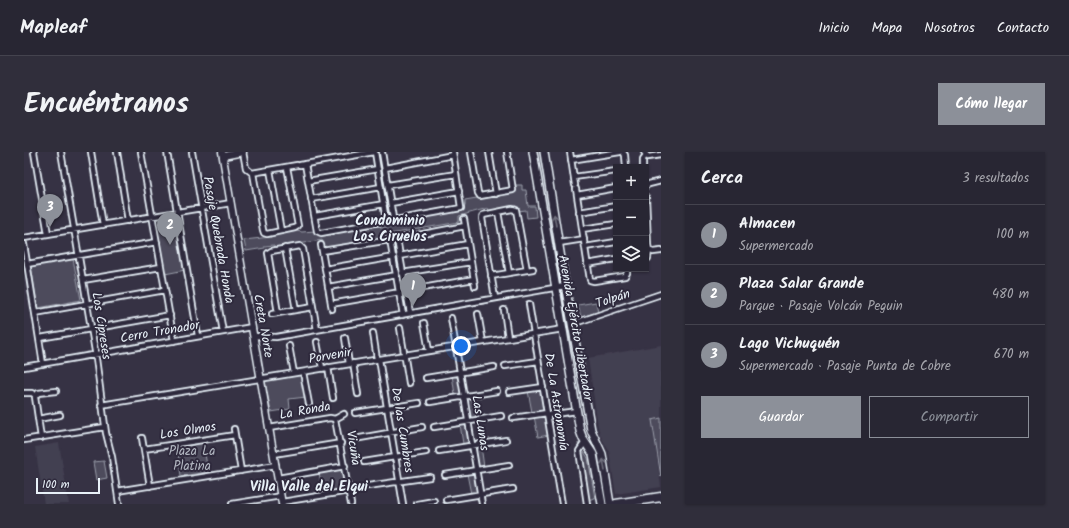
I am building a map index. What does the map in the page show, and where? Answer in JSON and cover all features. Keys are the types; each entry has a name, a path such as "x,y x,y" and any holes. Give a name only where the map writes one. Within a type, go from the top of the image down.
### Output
{"main road":[{"name":"Avenida Ejército Libertador","path":"533,152 580,434 594,457 602,504"},
{"name":"Avenida Ejército Libertador","path":"544,152 572,324 592,430 602,454 610,504"},
{"path":"561,315 565,322 572,324"},
{"path":"569,365 575,362 580,364"},
{"path":"616,504 661,497"},
{"path":"644,504 661,501"}],"street":[{"path":"34,152 48,234"},
{"name":"Los Cipreses","path":"61,152 87,304 105,427 119,504"},
{"path":"91,152 103,225"},
{"path":"117,152 128,221"},
{"path":"142,152 174,341"},
{"path":"167,152 198,336"},
{"name":"Pasaje Quebrada Honda","path":"192,152 223,332"},
{"path":"222,154 243,152 246,168 253,173 263,232 266,234 295,228 298,226 288,167"},
{"path":"253,173 374,152 384,204 385,222 322,234 317,231 308,181 301,165"},
{"path":"382,152 384,168 393,219 403,219 460,209 462,205 453,154 384,168"},
{"path":"471,152 478,194 496,194 513,189 507,152"},
{"path":"489,152 496,194"},
{"path":"570,152 590,278 593,281 625,276 628,274 628,272"},
{"path":"571,160 621,152 625,155 626,164"},
{"name":"Creta Norte","path":"222,154 282,501"},
{"path":"644,164 645,154 650,157 661,155"},
{"path":"308,181 378,169"},
{"path":"270,170 281,231"},
{"path":"574,177 613,171"},
{"path":"388,186 456,174"},
{"path":"649,184 661,182"},
{"path":"311,199 381,187"},
{"path":"577,195 613,189"},
{"path":"390,203 459,191"},
{"path":"646,200 648,245 650,250 649,254"},
{"path":"24,238 231,203"},
{"path":"314,216 384,204"},
{"path":"579,212 613,206"},
{"path":"495,298 482,216 485,214 513,209 516,211 527,270"},
{"path":"498,212 509,273"},
{"path":"464,219 475,286"},
{"path":"582,229 613,224"},
{"path":"403,314 403,292 396,241 398,238 465,226"},
{"path":"559,243 584,239"},
{"path":"322,251 389,240 392,242 397,256"},
{"path":"27,264 157,242"},
{"path":"585,247 613,242"},
{"path":"24,244 43,364"},
{"path":"325,269 468,244"},
{"path":"321,245 331,307 474,279"},
{"path":"278,313 268,254 271,251 300,246 303,248 317,330"},
{"path":"285,248 296,310"},
{"path":"650,250 653,252 661,251"},
{"path":"588,264 613,260"},
{"path":"328,287 471,262"},
{"path":"83,280 161,267"},
{"path":"492,276 533,269"},
{"path":"254,336 271,337 317,330 565,286"},
{"path":"36,313 166,290"},
{"path":"403,292 410,313"},
{"name":"Tolpán","path":"572,324 661,294"},
{"name":"De La Astronomía","path":"529,304 562,504"},
{"path":"272,314 313,307"},
{"path":"504,310 508,338"},
{"path":"478,314 483,342"},
{"path":"40,338 170,315"},
{"name":"Las Lunas","path":"451,318 482,504"},
{"path":"424,323 429,351"},
{"name":"Cerro Tronador","path":"24,367 252,327"},
{"path":"400,328 409,383"},
{"name":"Porvenir","path":"102,405 563,329"},
{"name":"De las Cumbres","path":"373,333 403,504"},
{"path":"345,338 358,394"},
{"path":"317,342 322,368"},
{"path":"290,346 294,373"},
{"path":"505,366 538,361"},
{"path":"426,378 494,367"},
{"path":"328,368 333,398"},
{"path":"303,372 309,404"},
{"path":"509,392 542,387"},
{"path":"24,394 32,393 35,395 56,391"},
{"path":"430,402 497,391"},
{"path":"35,395 41,438"},
{"path":"355,413 418,403"},
{"path":"513,418 576,411"},
{"name":"La Ronda","path":"269,428 330,418 335,420 344,414"},
{"path":"38,419 60,415"},
{"path":"434,427 502,416"},
{"name":"Vicuña","path":"335,420 341,443 351,504"},
{"path":"24,440 105,427"},
{"path":"360,438 422,427"},
{"path":"234,428 241,471"},
{"name":"Los Olmos","path":"144,449 236,435"},
{"path":"142,438 150,486"},
{"path":"439,451 506,440"},
{"path":"585,442 579,451 587,504"},
{"path":"274,454 341,443"},
{"path":"364,462 426,452"},
{"path":"117,491 276,465"},
{"path":"445,475 509,465"},
{"path":"278,478 345,466"},
{"path":"368,486 430,477"},
{"path":"446,500 513,489"},
{"path":"232,504 282,501 349,491"},
{"path":"417,504 434,501"}],"shaded area":[{"path":"661,345 661,418 652,420 661,487 616,494 609,451 600,435 598,426 588,358"},
{"path":"59,443 69,504 44,504 35,447"}],"green space":[{"path":"536,152 542,152 561,285 558,285"},
{"path":"515,185 522,185 522,190 526,190 528,206 535,206 536,217 527,218 526,210 518,211 516,206 489,211 488,208 459,216 459,222 384,235 384,238 325,248 322,240 275,248 274,245 265,246 265,248 246,251 244,240 271,237 271,235 296,231 315,231 321,235 380,224 381,228 402,224 402,220 463,209 465,206 465,200 512,192 516,188"},
{"path":"173,214 175,216 185,270 165,274 155,217"},
{"path":"73,259 81,300 38,308 31,266"},
{"path":"596,302 598,312 581,317 578,305"},
{"path":"458,374 462,394 455,395 452,375"},
{"path":"302,375 306,397 289,399 290,409 271,412 265,381"},
{"path":"540,389 544,410 532,412 528,391"},
{"path":"472,396 476,417 469,419 465,398"},
{"path":"546,414 549,435 538,437 534,416"},
{"path":"661,418 661,477 652,420"},
{"path":"466,423 469,443 463,444 460,424"},
{"name":"Plaza La Platina","path":"203,442 208,472 181,476 177,446"},
{"path":"578,443 588,458 595,498 587,500"},
{"path":"481,446 484,467 478,468 475,447"},
{"path":"104,461 107,478 96,480 93,462"},
{"path":"342,469 345,489 322,493 319,472"},
{"path":"473,472 477,493 471,494 467,474"}],"place":[{"name":"Lago Vichuquén","path":"50,227"},
{"name":"Plaza Salar Grande","path":"170,245"},
{"name":"Almacen","path":"413,306"}],"district":[{"name":"Condominio Los Ciruelos","path":"390,230"},
{"name":"Villa Valle del Elqui","path":"309,487"}]}
